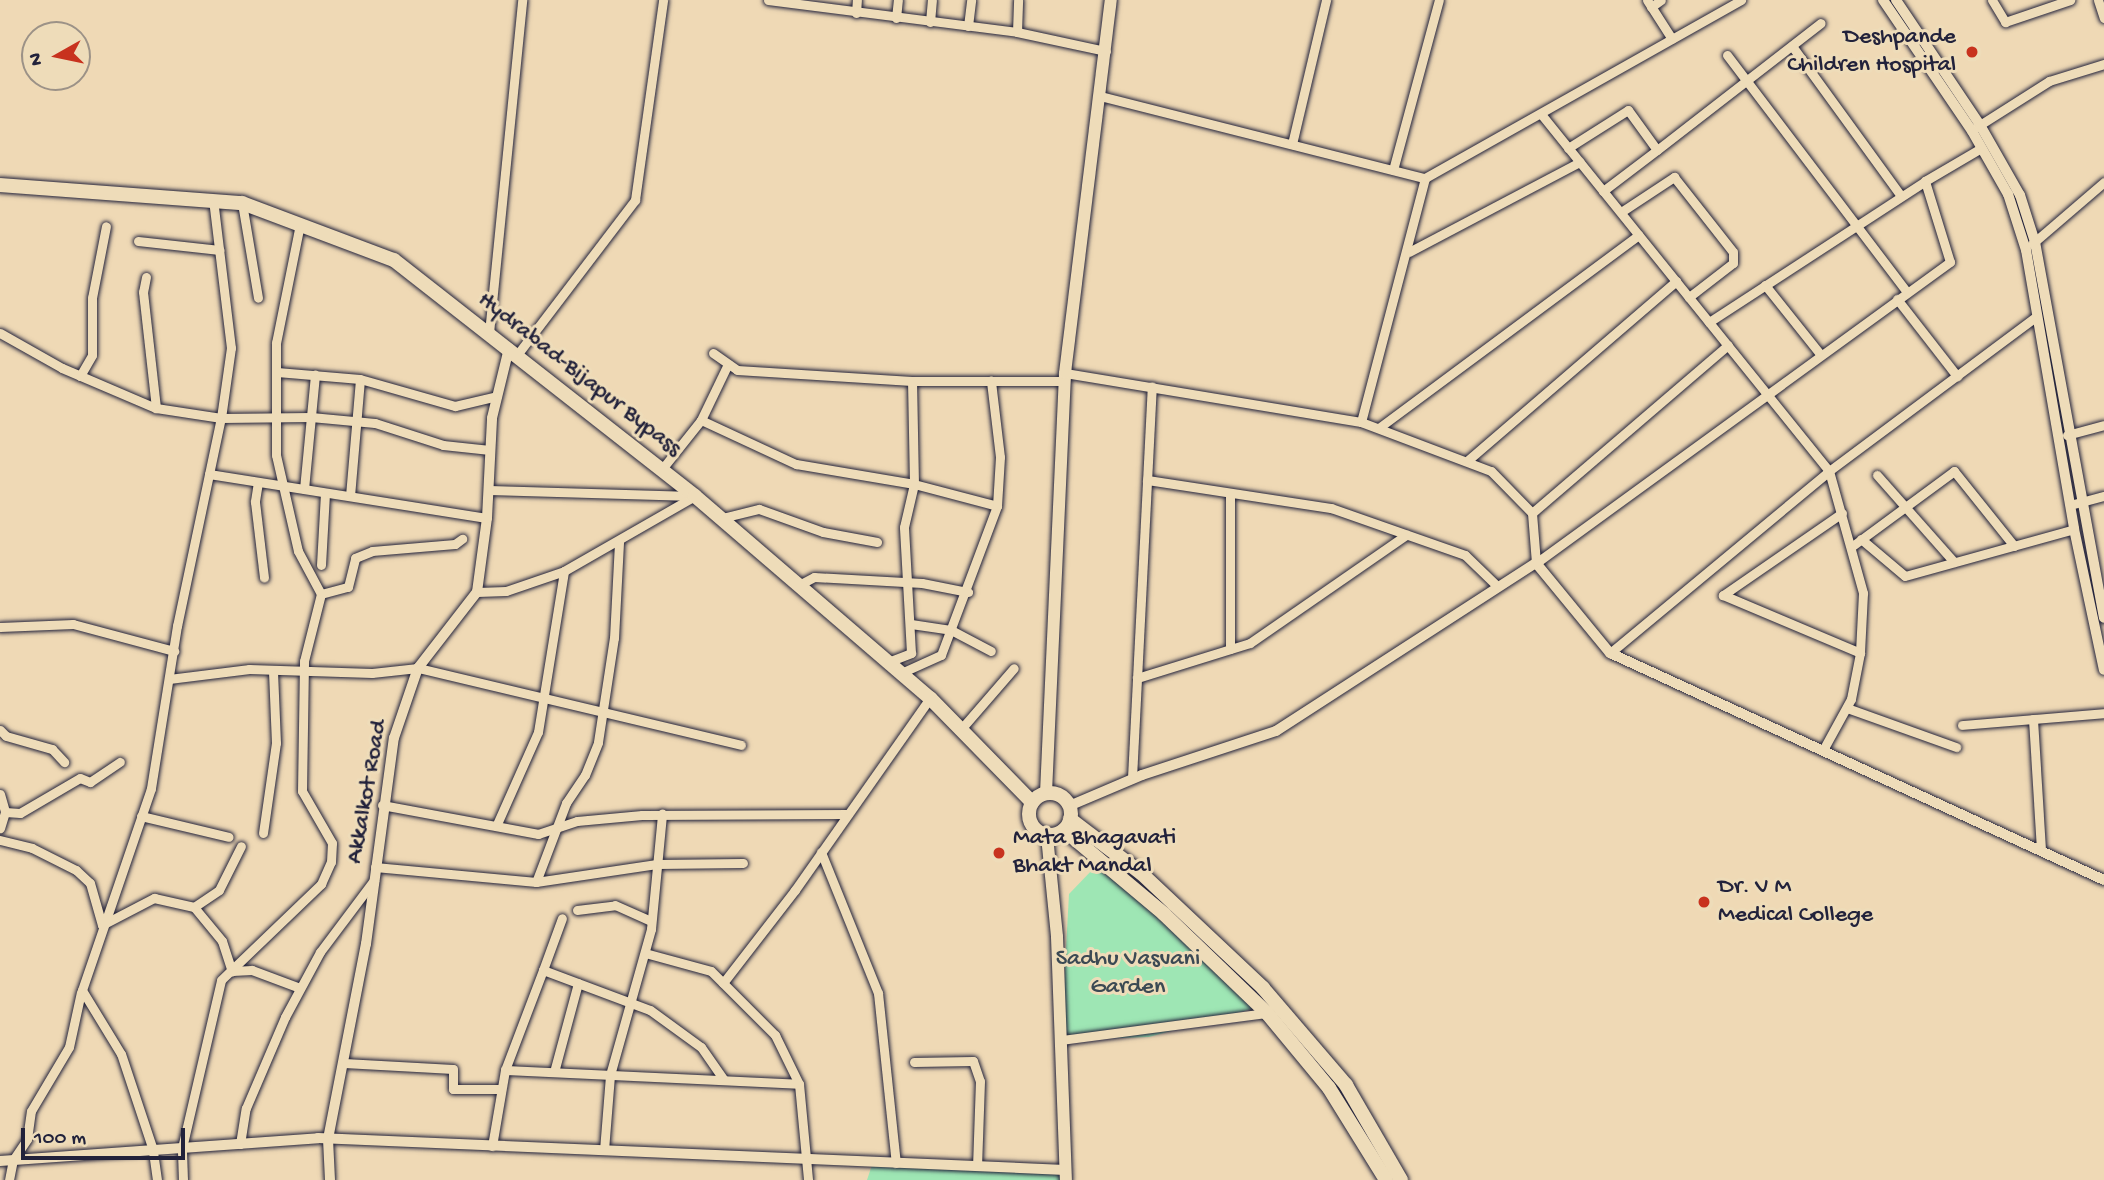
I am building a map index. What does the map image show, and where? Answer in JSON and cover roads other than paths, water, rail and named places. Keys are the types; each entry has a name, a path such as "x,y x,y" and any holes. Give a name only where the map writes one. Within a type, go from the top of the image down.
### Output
{"main road":[{"path":"1046,793 1065,377 1111,0"},
{"name":"Hydrabad-Bijapur Bypass","path":"0,185 242,202 394,260 662,468 722,518 930,698 1032,802"},
{"path":"1047,835 1030,823 1032,802 1046,793 1060,796 1068,818 1267,1013 1329,1088 1386,1180"},
{"path":"1047,835 1068,818"},
{"path":"1068,818 1141,873 1263,988 1346,1085 1401,1180"},
{"path":"1047,835 1061,1040 1066,1175"}],"street":[{"path":"489,333 522,0"},
{"path":"663,0 635,200 513,351 497,396 487,518 477,592 506,591 564,570 695,496"},
{"path":"768,0 825,5 856,13 1017,32 1106,51"},
{"path":"856,13 858,0"},
{"path":"896,18 898,0"},
{"path":"930,22 932,0"},
{"path":"968,26 971,0"},
{"path":"1017,32 1018,0"},
{"path":"1292,144 1326,0"},
{"path":"1393,170 1438,0"},
{"path":"1661,0 1649,3 1672,39"},
{"path":"1100,96 1425,178 1741,0"},
{"path":"1883,0 2014,181 2071,434 2104,618"},
{"path":"1896,0 1976,128 1981,148 2008,194 2030,246 2037,316 2074,529 2095,574 2104,670"},
{"path":"1992,0 2004,22 2070,0"},
{"path":"2098,0 2104,18"},
{"path":"1603,191 1821,23"},
{"path":"1792,46 1901,197"},
{"path":"1727,55 1907,292"},
{"path":"1976,128 2049,81 2104,64"},
{"path":"1568,148 1628,110 1657,150"},
{"path":"1541,114 1829,471 1863,593 1860,653 1847,708 1823,750"},
{"path":"1709,322 1981,148"},
{"path":"1409,251 1580,162"},
{"path":"1620,212 1674,177 1733,252 1733,263 1689,297"},
{"path":"1361,422 1409,251 1425,178"},
{"path":"1068,818 1132,778 1276,731 1497,586 1536,564 1766,392 1950,262 1926,181"},
{"path":"2030,246 2104,182"},
{"path":"9,1180 13,1160 27,1139 31,1111 69,1047 82,990 151,788 174,651 221,418 231,348 214,199"},
{"path":"242,202 258,298"},
{"path":"183,1180 182,1148 221,980 321,884 331,862 332,843 302,791 304,673 321,594 298,551 280,486 277,372 279,321 300,224"},
{"path":"80,376 92,355 92,298 106,226"},
{"path":"1380,427 1639,235"},
{"path":"138,241 220,250"},
{"path":"146,277 143,292 156,408"},
{"path":"1467,461 1676,281"},
{"path":"1765,285 1820,354"},
{"path":"1897,299 1957,376"},
{"path":"1610,653 1829,471 2037,316"},
{"path":"0,333 80,376 156,408 221,418 278,420 311,417 356,421 443,445 491,450"},
{"path":"1531,513 1728,345"},
{"path":"713,353 737,370 912,380 991,381 1065,377 1152,387 1380,427 1491,471 1531,513 1536,564 1610,653 2104,880"},
{"path":"662,468 701,420 728,364"},
{"path":"277,372 360,379 455,407 497,396"},
{"path":"304,489 315,375"},
{"path":"349,496 360,379"},
{"path":"888,662 911,653 904,527 914,484 912,380"},
{"path":"901,673 941,655 968,592 997,506 999,457 991,381"},
{"path":"1132,778 1152,387"},
{"path":"701,420 796,464 914,484 997,506"},
{"path":"2059,438 2104,425"},
{"path":"1851,547 1954,471 2014,546"},
{"path":"209,474 487,518"},
{"path":"1877,475 1954,562"},
{"path":"1147,480 1331,508 1465,555 1497,586"},
{"path":"258,482 255,502 264,577"},
{"path":"489,490 695,496"},
{"path":"321,565 325,492"},
{"path":"1230,492 1230,649"},
{"path":"2070,505 2104,496"},
{"path":"722,518 759,509 823,532 877,542"},
{"path":"1842,513 1723,595 1860,653"},
{"path":"1861,539 1905,576 2074,529"},
{"path":"1138,678 1250,643 1406,535"},
{"path":"321,594 348,587 355,558 372,551 455,544 462,539"},
{"path":"536,882 554,832 594,753 614,638 619,541"},
{"path":"497,824 538,732 564,570"},
{"path":"799,585 814,577 909,583 968,592"},
{"name":"Akkalkot Road","path":"330,1180 328,1139 345,1063 394,738 418,668 477,592"},
{"path":"0,627 73,624 174,651"},
{"path":"911,624 951,631 991,651"},
{"path":"169,680 249,669 304,673 418,668 587,706 602,714 741,745"},
{"path":"962,728 1014,668"},
{"path":"262,832 276,743 273,670"},
{"path":"723,983 821,852 930,698"},
{"path":"1847,708 1956,747"},
{"path":"1962,726 2104,713"},
{"path":"2033,719 2041,849"},
{"path":"0,730 6,736 52,749 64,762"},
{"path":"5,812 20,813 80,778 90,782 120,762"},
{"path":"0,794 5,812 0,828"},
{"path":"382,806 497,824 538,834 554,832 577,821 662,814 848,814"},
{"path":"604,1150 610,1075 645,953 651,921 662,814"},
{"path":"141,816 229,836"},
{"path":"0,840 32,848 76,870 90,883 103,925"},
{"path":"194,907 219,890 241,846"},
{"path":"821,852 878,993 896,1163"},
{"path":"375,867 536,882 657,864 743,863"},
{"path":"240,1144 246,1108 300,988 320,951 374,880"},
{"path":"103,925 154,898 194,907 222,941 232,971"},
{"path":"577,910 615,905 651,921"},
{"path":"492,1146 505,1070 562,918"},
{"path":"645,953 711,971 775,1035 799,1084 808,1180"},
{"path":"232,971 252,970 300,988"},
{"path":"544,970 650,1010 701,1047 724,1080"},
{"path":"554,1072 578,983"},
{"path":"82,990 121,1054 153,1150 157,1180"},
{"path":"1061,1040 1267,1013"},
{"path":"914,1062 973,1060 980,1081 977,1166"},
{"path":"345,1063 453,1069 453,1089 500,1089"},
{"path":"505,1070 799,1084"},
{"path":"0,1161 328,1139 977,1166 1066,1175"}],"place":[{"name":"Deshpande Children Hospital","path":"1972,52"},
{"name":"Mata Bhagavati Bhakt Mandal","path":"999,853"},
{"name":"Dr. V M Medical College","path":"1704,902"}],"park label":[{"name":"Sadhu Vasvani Garden","path":"1128,974"}]}
